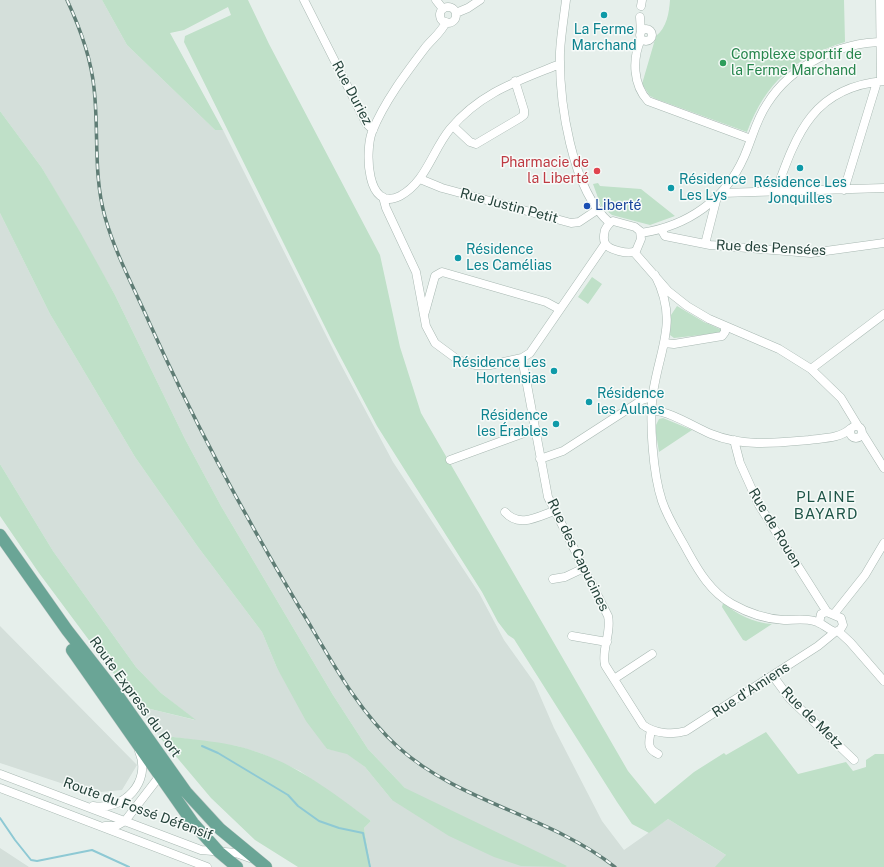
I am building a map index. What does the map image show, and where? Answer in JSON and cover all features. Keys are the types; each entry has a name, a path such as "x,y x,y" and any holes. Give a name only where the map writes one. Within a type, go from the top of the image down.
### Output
{"main road":[{"name":"Route Express du Port","path":"0,535 67,630 116,693 158,753 201,809 220,829 263,865"},
{"name":"Route Express du Port","path":"0,547 122,721 137,745 161,776 196,827 219,852 237,867"}],"street":[{"name":"Rue Duriez","path":"304,0 366,123 373,130 370,140 368,170 376,191 383,196"},
{"path":"436,0 443,9"},
{"path":"446,22 453,21 456,13 468,8 480,0"},
{"path":"566,0 560,64 563,106 570,141 583,183 597,210 610,223"},
{"path":"844,190 881,81 882,42 880,0"},
{"path":"443,9 451,7 456,13"},
{"path":"443,9 441,17 446,22"},
{"path":"640,17 641,35 638,47 636,76 638,87 648,101 751,139"},
{"path":"373,130 409,69 442,31 446,22"},
{"path":"641,233 661,229 694,215 720,195 738,168 759,117 770,99 781,85 797,72 829,54 857,45 882,42"},
{"path":"560,64 499,88 482,99 453,126 440,143 420,179 398,196 391,198 383,196 386,208 416,272 428,332 435,343 449,355 468,364 490,365 522,358 536,346 559,309 605,244 604,236 610,223"},
{"path":"453,126 470,142 476,144 520,118 524,115 524,110 515,81"},
{"path":"776,191 799,133 815,110 829,98 842,91 881,81"},
{"name":"Rue Justin Petit","path":"420,179 442,188 571,223 579,222 597,210"},
{"path":"720,195 776,191 884,188"},
{"name":"Rue des Pensées","path":"705,244 720,195"},
{"path":"610,223 616,222 635,227 641,233"},
{"name":"Rue des Pensées","path":"661,229 667,237 705,244 815,253 884,243"},
{"path":"605,244 611,248 626,253 634,252 639,247 641,233"},
{"path":"634,252 656,275 668,291 683,304 725,326 779,349 812,369 841,398 884,468"},
{"path":"424,314 435,276 440,272 445,272 546,302 559,309"},
{"path":"656,275 667,306 667,325 652,397 651,410 653,444 662,500 677,532 706,581 725,599 751,613 774,619 812,620 836,632 847,639 884,681"},
{"path":"812,369 884,314"},
{"path":"664,343 674,344 722,336 725,332 725,326"},
{"name":"Rue des Capucines","path":"522,358 546,489 554,511 608,616 609,628 605,662 641,722 651,730"},
{"path":"540,460 560,453 643,399 652,397"},
{"path":"651,410 664,412 711,434 734,440 771,444 843,434 854,426 860,430"},
{"path":"450,460 534,429"},
{"path":"850,429 850,435 855,439"},
{"path":"829,437 855,439 858,438 860,430"},
{"name":"Rue de Rouen","path":"734,440 740,463 759,505 831,613 843,622 842,628 836,632"},
{"path":"505,512 510,518 521,521 554,511"},
{"path":"818,646 823,637 820,615 831,613 865,575 884,543"},
{"path":"553,579 565,577 584,568"},
{"name":"Rue d'Amiens","path":"651,730 667,733 683,732 773,676 836,632"},
{"path":"572,636 607,642"},
{"path":"614,679 652,654"},
{"name":"Rue de Metz","path":"773,676 790,699 854,760"},
{"path":"651,730 648,746 658,754"},
{"path":"69,800 104,807 118,803 129,797 139,784 142,769 142,759 137,745"},
{"path":"94,824 114,827 125,821 161,776 163,769 158,753"},
{"name":"Route du Fossé Défensif","path":"0,774 201,850 236,853 263,865"},
{"name":"Route du Fossé Défensif","path":"0,788 207,867"}],"shaded area":[{"path":"0,0 102,0 127,45 215,130 223,130 339,361 393,462 479,593 504,640 534,682 554,728 602,821 624,850 668,819 745,867 371,867 364,828 371,821 300,771 260,753 237,746 158,735 138,706 195,720 161,693 136,667 53,551 0,464 0,213 50,314 135,457 198,547 262,632 277,668 327,749 347,753 365,767 392,800 405,788 368,749 333,695 221,506 185,439 115,295 42,168 0,111"},
{"path":"0,626 137,765 122,790 91,793 0,763"},
{"path":"0,848 29,867 0,867"}],"green space":[{"path":"102,0 248,0 269,44 380,255 400,347 421,413 628,771 655,804 694,772 724,753 726,755 766,732 798,774 846,762 853,771 866,767 866,760 875,754 884,754 884,867 715,867 726,855 668,819 649,833 632,824 514,639 508,635 498,622 482,592 377,426 332,341 184,42 185,36 231,15 228,7 184,30 170,33 223,130 215,130 127,45"},
{"name":"Complexe sportif de la Ferme Marchand","path":"670,0 844,0 845,42 827,48 811,56 784,74 763,99 747,132 656,99 650,96 642,84 656,36 663,28 667,20"},
{"path":"0,111 42,168 80,232 115,295 185,439 221,506 333,695 368,749 405,788 567,866 521,866 494,857 449,836 392,800 365,767 347,754 327,749 306,721 277,668 262,632 198,547 135,457 50,314 0,213"},
{"path":"598,183 600,186 641,189 675,216 650,225 612,215 601,206 593,184"},
{"path":"592,277 602,284 588,304 578,297"},
{"path":"677,306 704,322 722,330 719,333 674,338 670,335 671,315"},
{"path":"663,418 692,430 659,452 655,427 659,419"},
{"path":"0,464 53,551 136,667 161,693 196,720 138,706 39,573 0,516"},
{"path":"723,603 746,617 758,622 772,624 746,641 743,640 722,607"},
{"path":"158,735 223,743 248,749 275,759 304,774 332,792 371,821 364,828 371,867 298,867 255,840 211,798"}],"waterway":[{"path":"202,746 218,753 288,795 298,806 319,821 339,828 363,833 370,867"},
{"path":"0,818 31,860 37,861 92,850 129,867"}],"railway":[{"path":"67,0 88,54 93,76 101,201 109,230 119,257 183,395 219,466 343,680 368,715 383,732 398,747 422,766 477,796 562,834 589,849 615,867"}],"place":[{"name":"La Ferme Marchand","path":"604,15"},
{"name":"Complexe sportif de la Ferme Marchand","path":"723,63"},
{"name":"Résidence Les Jonquilles","path":"800,168"},
{"name":"Pharmacie de la Liberté","path":"597,171"},
{"name":"Résidence Les Lys","path":"671,188"},
{"name":"Liberté","path":"587,206"},
{"name":"Résidence Les Camélias","path":"458,258"},
{"name":"Résidence Les Hortensias","path":"554,371"},
{"name":"Résidence les Aulnes","path":"589,402"},
{"name":"Résidence les Érables","path":"556,424"}],"district":[{"name":"PLAINE BAYARD","path":"826,506"}]}
